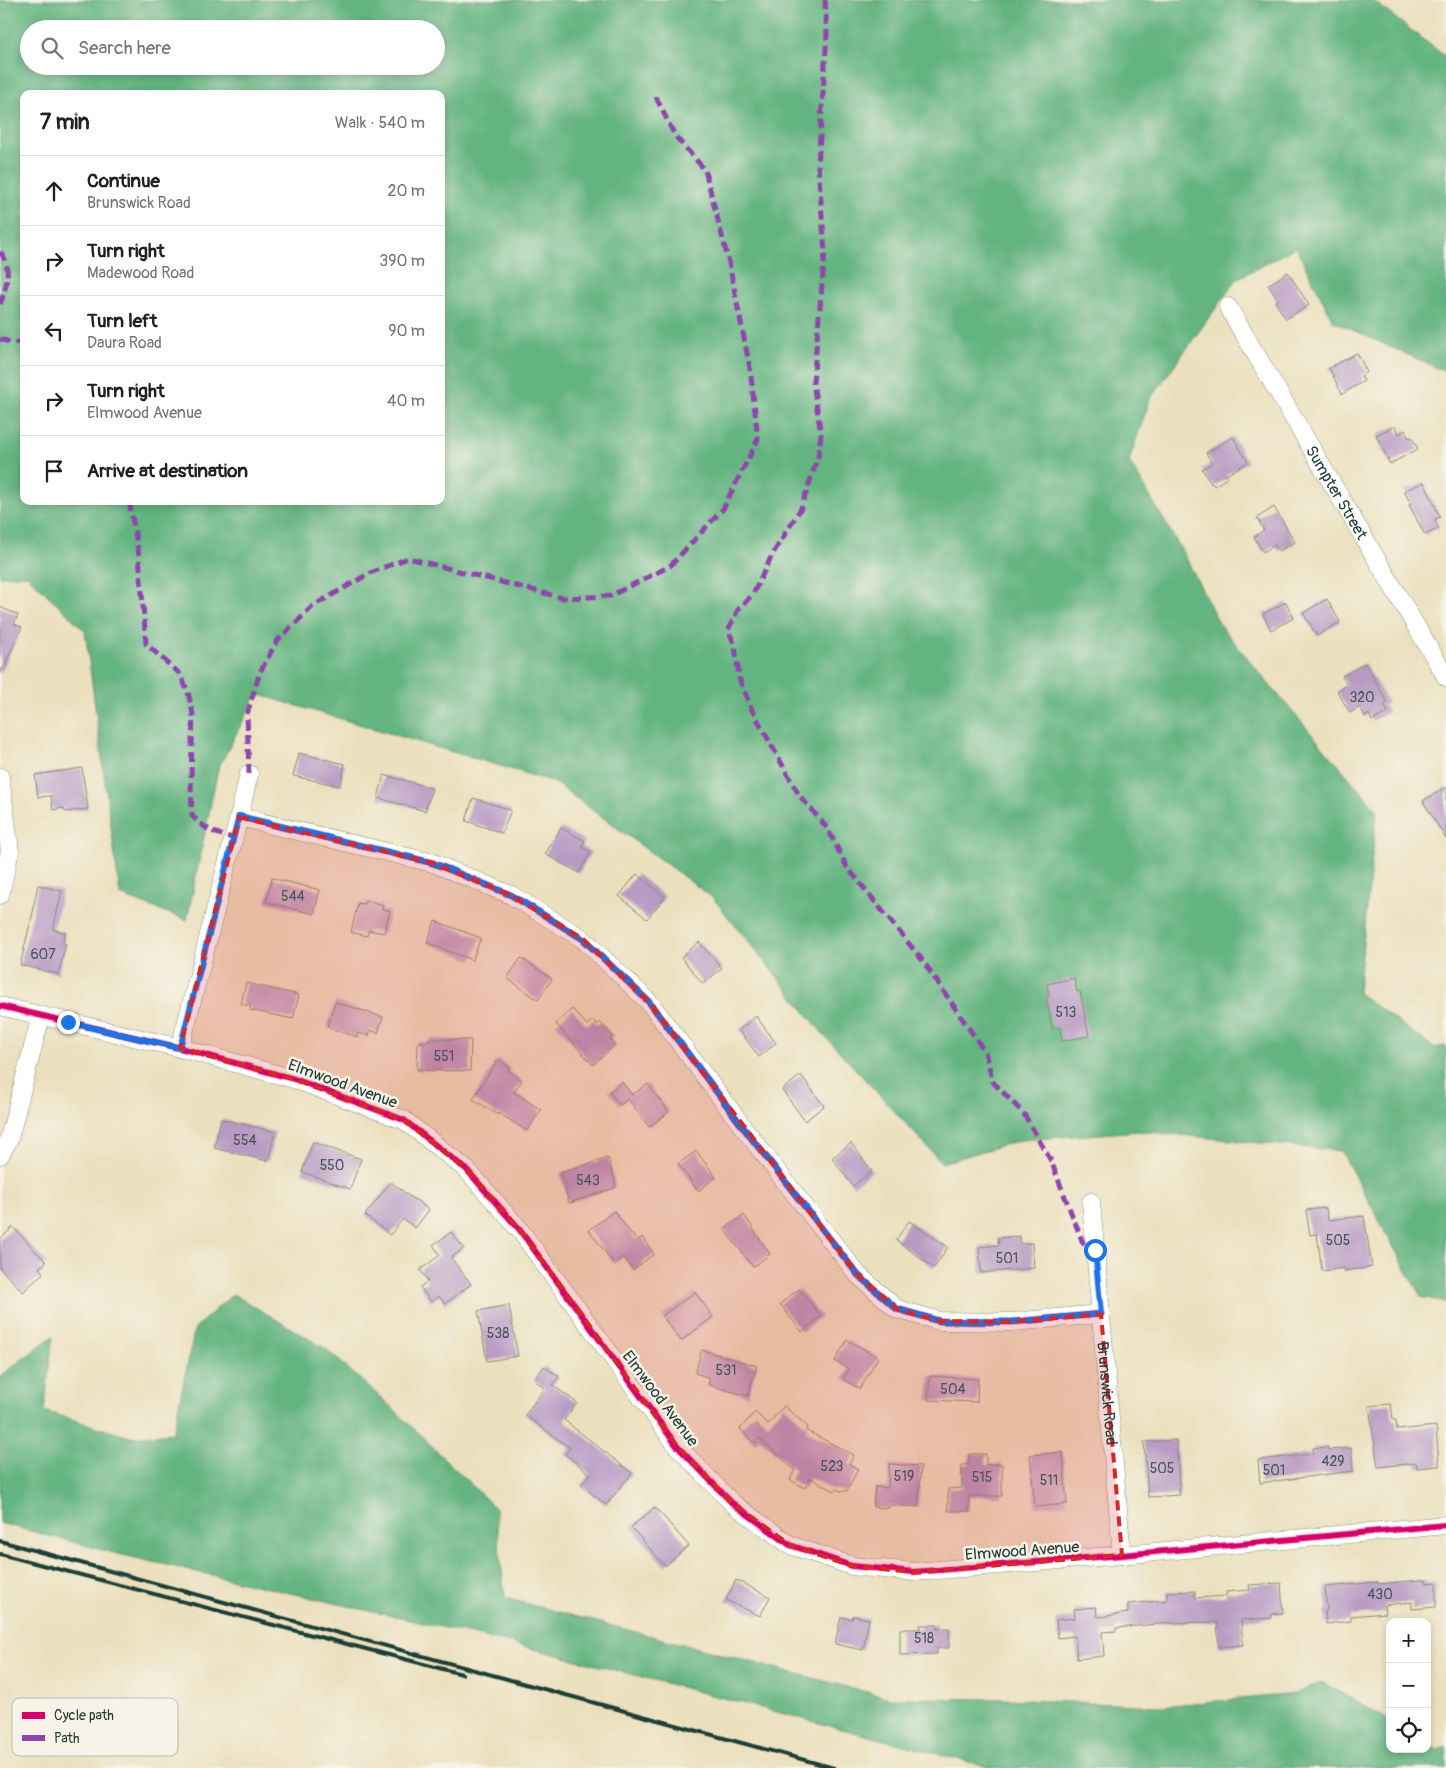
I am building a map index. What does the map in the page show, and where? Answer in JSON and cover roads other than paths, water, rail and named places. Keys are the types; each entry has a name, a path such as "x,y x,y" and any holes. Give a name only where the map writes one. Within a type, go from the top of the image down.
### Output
{"street":[{"name":"Sumpter Street","path":"1228,307 1446,677"},
{"path":"180,1048 248,774"},
{"path":"0,777 10,851 0,895"},
{"path":"239,816 433,863 511,895 583,939 649,1002 858,1275 897,1309 939,1321 1012,1322 1101,1314"},
{"name":"Elmwood Avenue","path":"0,1006 180,1048 294,1079 404,1120 467,1170 519,1229 677,1446 732,1503 790,1545 852,1566 914,1572 1122,1556 1446,1524"},
{"path":"0,1155 9,1139 41,1016"},
{"name":"Brunswick Road","path":"1091,1202 1122,1556"}],"railway":[{"path":"0,1541 834,1768"},
{"path":"0,1554 462,1674"}]}
